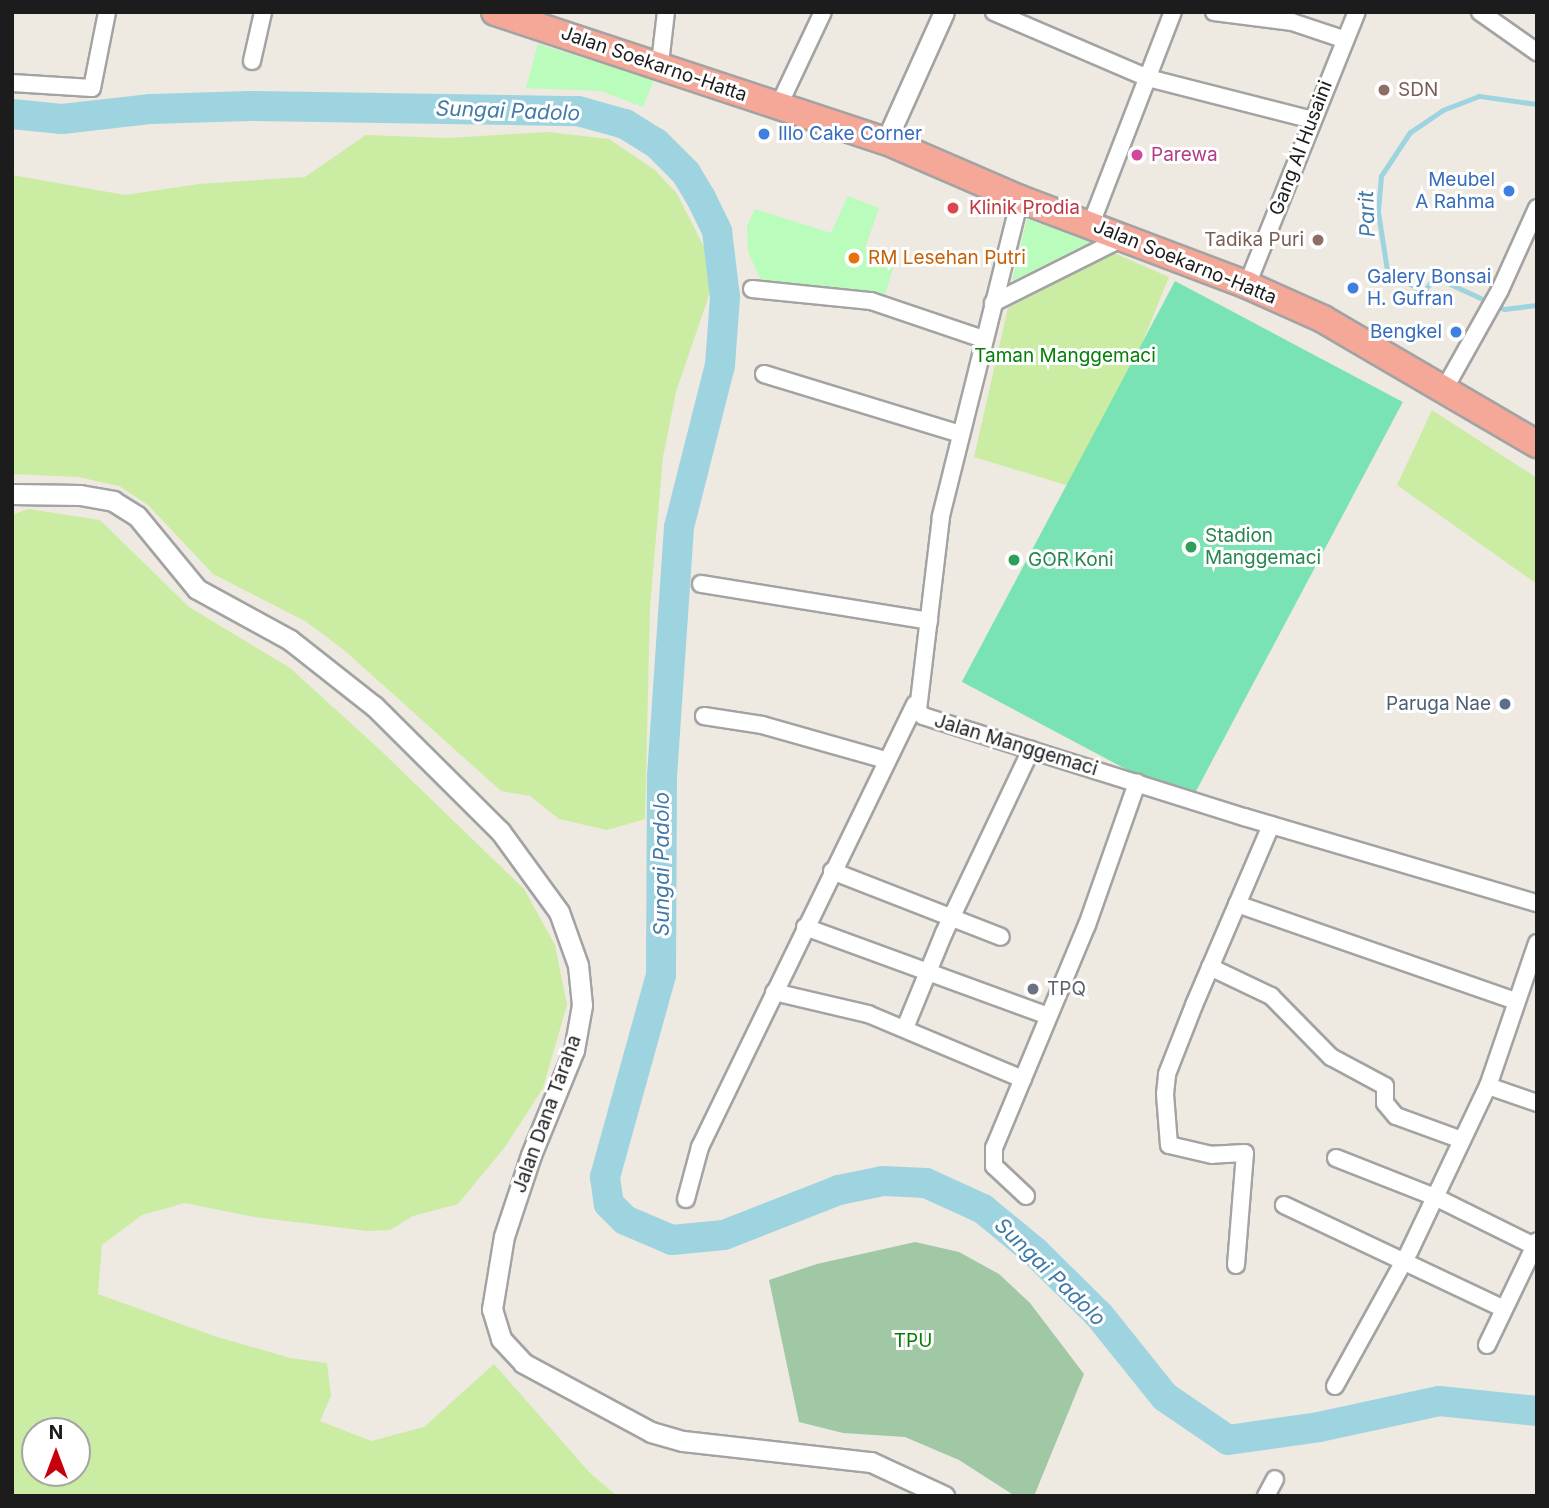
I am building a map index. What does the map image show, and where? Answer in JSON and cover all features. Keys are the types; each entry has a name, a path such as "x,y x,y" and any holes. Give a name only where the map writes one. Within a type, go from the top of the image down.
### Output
{"highway":[{"name":"Jalan Soekarno-Hatta","path":"495,12 660,64 778,107 886,141 1020,199 1247,285 1323,319 1537,444"}],"street":[{"path":"12,83 92,88 107,12"},
{"path":"252,61 263,12"},
{"path":"660,64 666,12"},
{"path":"778,107 823,12"},
{"path":"886,141 944,12"},
{"path":"995,12 1148,78 1313,120"},
{"path":"1091,224 1173,12"},
{"path":"1214,12 1292,22 1342,39"},
{"name":"Gang Al Husaini","path":"1247,285 1313,120 1342,39 1357,12"},
{"path":"1480,12 1537,52"},
{"name":"Jalan Manggemaci","path":"1020,199 941,517 929,621 915,705 923,716 1271,825 1537,903"},
{"path":"1445,388 1500,290 1537,208"},
{"path":"993,303 1125,237"},
{"path":"752,289 871,301 983,340"},
{"path":"764,374 960,434"},
{"name":"Jalan Dana Taraha","path":"12,494 80,495 113,501 137,516 197,589 290,640 374,706 500,831 558,912 578,965 582,1005 574,1050 531,1155 504,1236 492,1309 501,1339 534,1369 651,1432 683,1441 871,1462 944,1496"},
{"path":"701,584 929,621"},
{"path":"686,1199 700,1147 915,705"},
{"path":"704,716 762,725 886,760"},
{"path":"905,1028 951,917 1031,750"},
{"path":"1026,1196 1001,1176 993,1156 1091,913 1137,783"},
{"path":"1236,1265 1245,1153 1177,1150 1169,1145 1164,1112 1167,1074 1271,825"},
{"path":"832,872 1001,937"},
{"path":"1237,904 1517,1001"},
{"path":"805,927 1048,1016"},
{"path":"1335,1386 1406,1259 1488,1086 1537,943"},
{"path":"1210,967 1271,996 1331,1057 1385,1086 1385,1103 1396,1116 1462,1140"},
{"path":"774,992 905,1028 1023,1079"},
{"path":"1488,1086 1537,1103"},
{"path":"1336,1158 1435,1198 1535,1243 1486,1345"},
{"path":"1284,1205 1406,1259 1504,1309"},
{"path":"1266,1496 1275,1479"}],"green space":[{"path":"538,44 654,80 643,107 601,91 526,88"},
{"path":"547,132 609,139 655,170 677,194 704,247 710,292 676,392 663,457 650,606 645,819 607,830 559,819 530,796 501,791 344,650 305,621 213,574 148,505 119,486 78,477 12,474 12,175 125,195 199,184 305,177 366,135 447,138"},
{"path":"848,196 879,208 865,248 896,258 884,298 771,288 760,278 748,252 747,226 755,209 831,233"},
{"path":"1027,219 1091,242 1012,281"},
{"name":"Taman Manggemaci","path":"1114,253 1169,277 1082,490 974,457 1008,308"},
{"path":"1175,281 1403,402 1190,803 962,682"},
{"path":"1432,410 1537,478 1537,584 1397,485"},
{"path":"28,509 100,520 189,607 290,668 378,748 524,889 555,945 567,1005 543,1088 505,1147 458,1204 413,1216 390,1230 368,1231 254,1217 185,1203 142,1215 102,1245 98,1294 214,1336 290,1358 327,1363 331,1396 320,1421 371,1441 424,1427 494,1364 590,1473 617,1496 12,1496 12,515"},
{"name":"TPU","path":"915,1242 959,1252 999,1274 1030,1303 1084,1374 1034,1496 1015,1496 959,1460 905,1437 843,1433 799,1422 769,1280 817,1264"}],"waterway":[{"name":"Parit","path":"1537,104 1479,96 1443,110 1410,132 1381,176 1378,212 1387,270 1423,292 1435,277 1504,309 1537,305"},
{"name":"Sungai Padolo","path":"12,114 62,119 151,109 250,106 578,111 625,124 656,143 686,173 701,198 717,231 725,297 720,365 679,527 662,776 661,975 605,1177 609,1204 625,1220 672,1240 724,1235 839,1190 883,1181 926,1183 983,1209 1034,1251 1099,1315 1165,1397 1228,1440 1319,1427 1439,1401 1537,1411"}],"place":[{"name":"SDN","path":"1384,90"},
{"name":"Illo Cake Corner","path":"764,134"},
{"name":"Parewa","path":"1137,155"},
{"name":"Meubel A Rahma","path":"1509,191"},
{"name":"Klinik Prodia","path":"953,208"},
{"name":"Tadika Puri","path":"1318,240"},
{"name":"RM Lesehan Putri","path":"854,258"},
{"name":"Galery Bonsai H. Gufran","path":"1353,288"},
{"name":"Bengkel","path":"1456,332"},
{"name":"Stadion Manggemaci","path":"1191,547"},
{"name":"GOR Koni","path":"1014,560"},
{"name":"Paruga Nae","path":"1505,704"},
{"name":"TPQ","path":"1033,989"}]}
